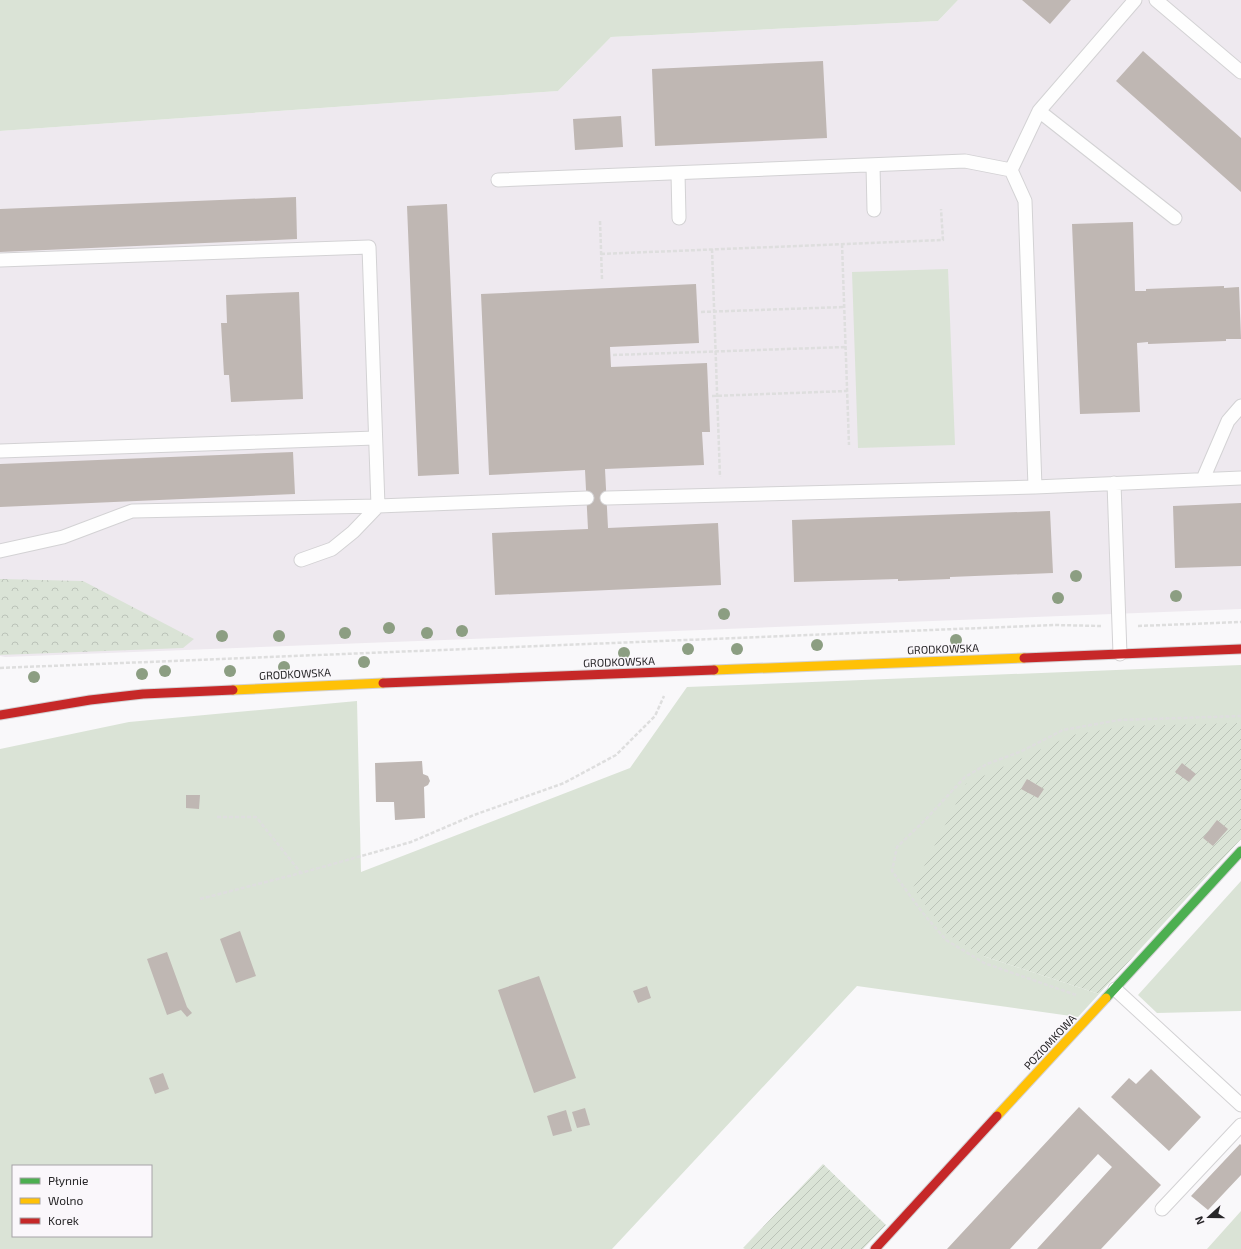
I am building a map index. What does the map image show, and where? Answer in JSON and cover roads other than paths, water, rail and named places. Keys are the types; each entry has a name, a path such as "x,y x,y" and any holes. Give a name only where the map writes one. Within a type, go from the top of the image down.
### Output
{"main road":[{"name":"GRODKOWSKA","path":"0,715 90,700 143,694 1241,649"},
{"name":"POZIOMKOWA","path":"875,1249 1241,851"}],"lane":[{"path":"1035,487 1025,201 1011,170 1039,110 1135,0"},
{"path":"1156,0 1241,72"},
{"path":"1039,110 1175,218"},
{"path":"498,180 965,161 1011,170"},
{"path":"873,165 874,210"},
{"path":"678,173 679,218"},
{"path":"0,260 369,247 378,506 353,532 332,549 300,560"},
{"path":"1203,479 1228,421 1241,406"},
{"path":"0,451 375,438"},
{"path":"607,498 1035,487 1241,478"},
{"path":"1114,483 1120,654"},
{"path":"0,552 63,537 132,511 378,506 587,498"},
{"path":"1115,989 1241,1105"},
{"path":"1162,1209 1241,1125"}]}
